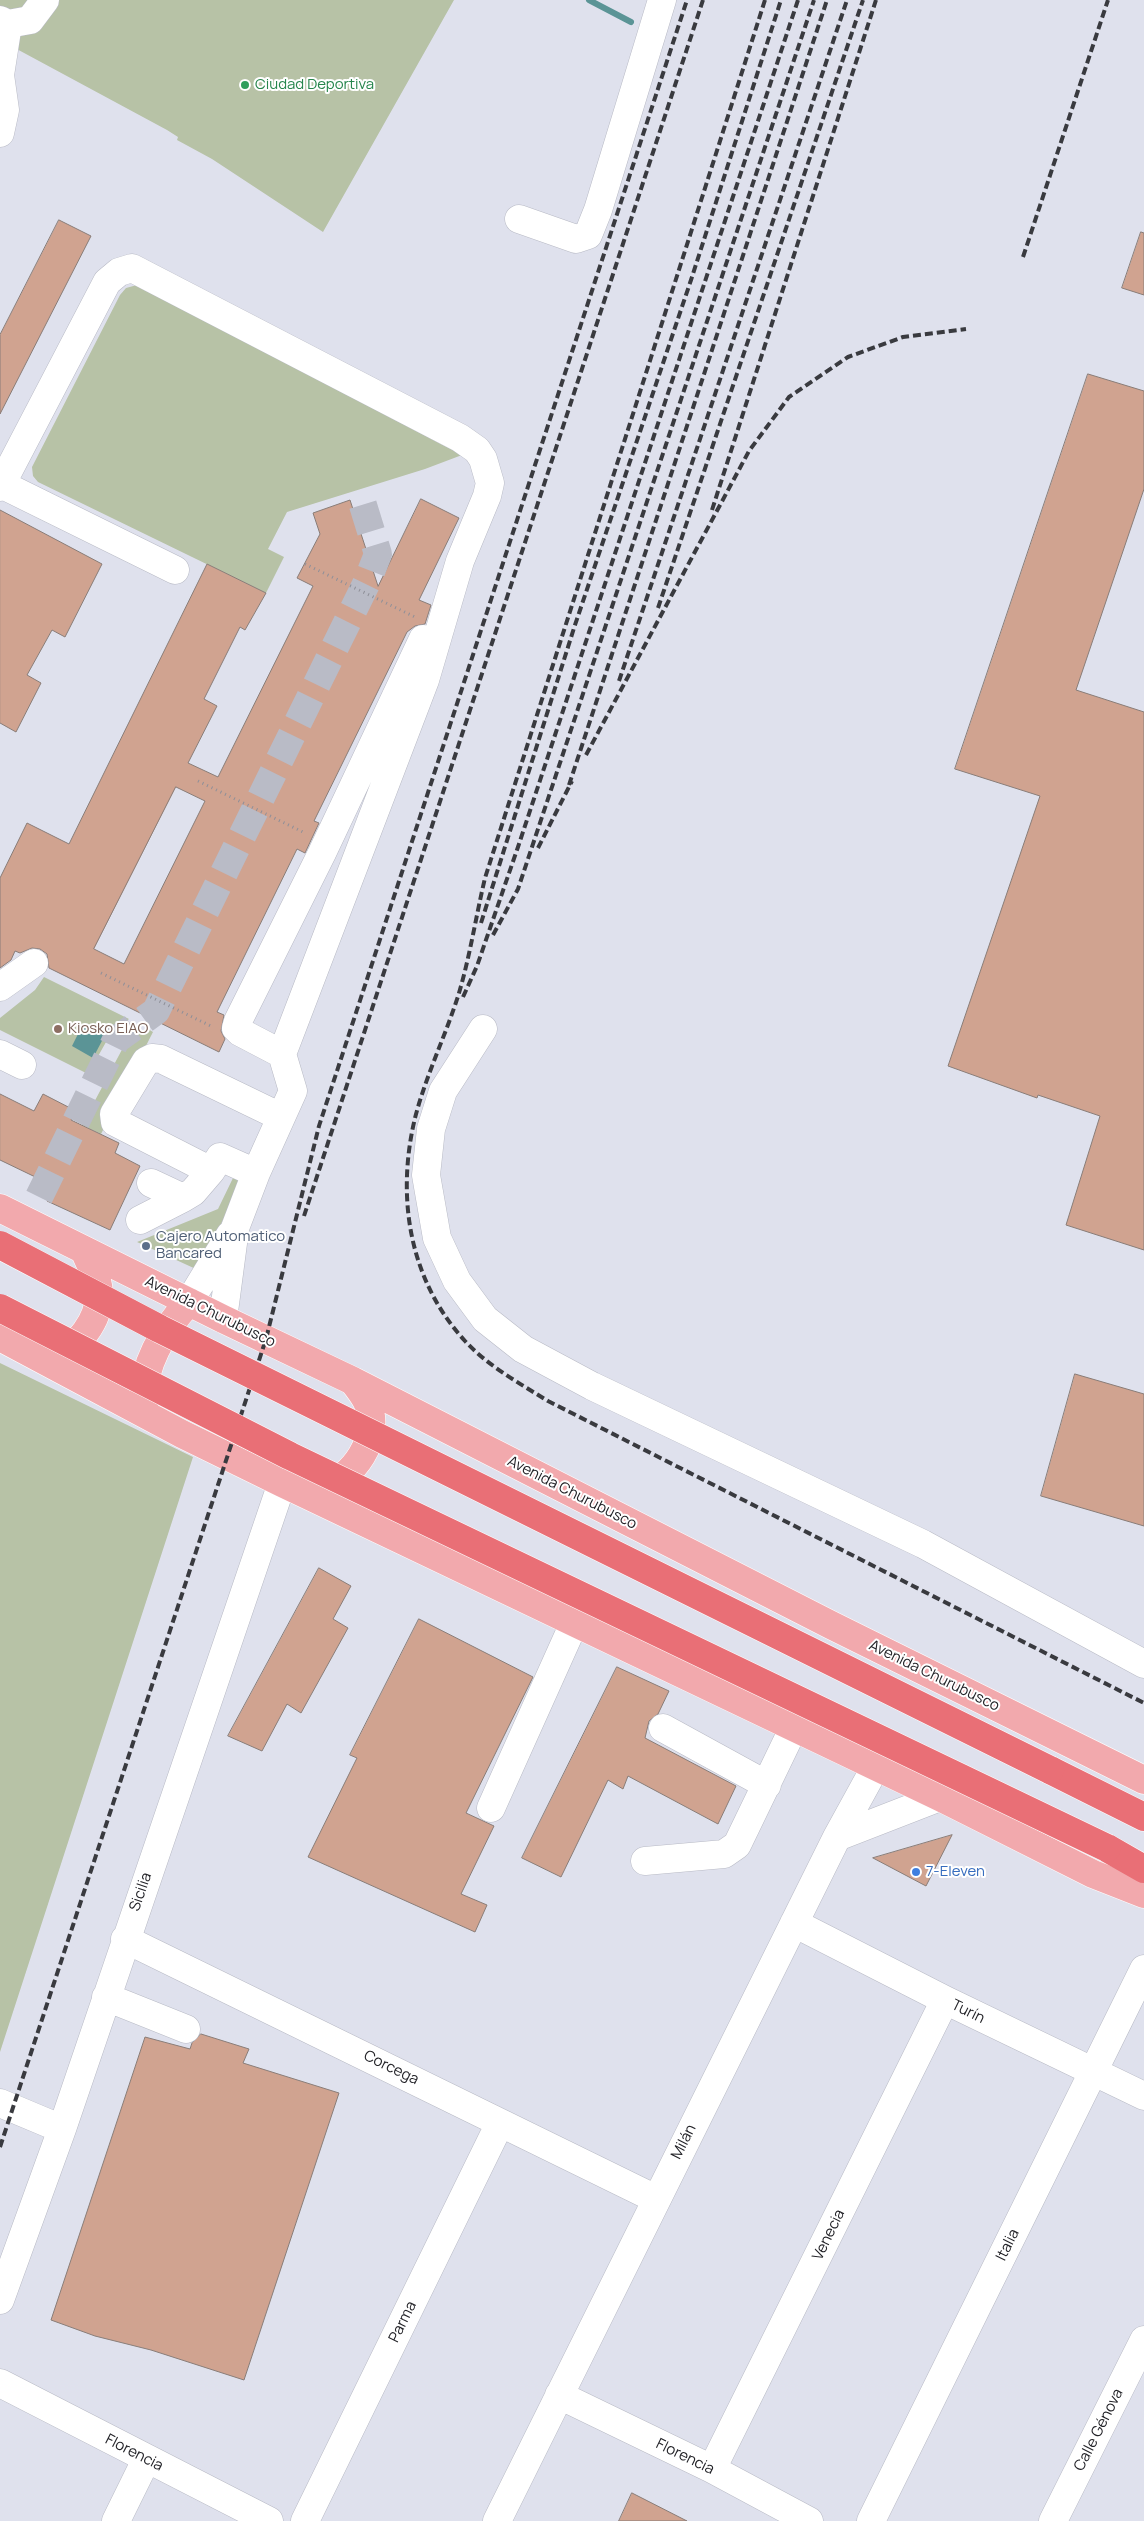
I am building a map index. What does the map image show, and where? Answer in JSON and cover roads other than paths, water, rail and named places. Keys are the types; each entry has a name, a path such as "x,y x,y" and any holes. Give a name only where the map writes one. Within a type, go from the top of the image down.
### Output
{"highway":[{"path":"0,1245 160,1329 1144,1817"},
{"path":"0,1308 299,1460 1107,1848 1144,1869"}],"main road":[{"name":"Avenida Churubusco","path":"0,1208 223,1319 353,1381 831,1625 1144,1780"},
{"path":"37,1357 58,1353 77,1343 92,1320 99,1296 95,1276 84,1250"},
{"path":"144,1414 142,1394 152,1358 168,1329 189,1302"},
{"path":"0,1337 144,1414 292,1487 876,1766 1093,1874 1144,1894"},
{"path":"292,1487 323,1487 347,1474 361,1459 368,1441 371,1418 368,1402 353,1381"}],"street":[{"path":"0,133 5,110 0,75 4,22 30,20 42,8 45,0"},
{"path":"519,219 576,239 588,235 598,210 662,0"},
{"path":"175,570 2,486 107,282 119,272 132,268 140,271 460,438 477,450 488,472 490,483 487,496 460,561 317,845 236,1028 247,1037 282,1054"},
{"path":"189,1302 235,1228 256,1173 293,1091 282,1054 425,680 460,561"},
{"path":"317,845 354,869"},
{"path":"0,987 34,963"},
{"path":"483,1029 444,1091 432,1129 426,1175 437,1238 457,1281 485,1319 523,1349 592,1386 923,1544 1144,1664"},
{"path":"211,1172 115,1122 114,1114 146,1061 152,1058 161,1059 281,1117"},
{"path":"140,1220 193,1192 211,1172 220,1157 256,1173"},
{"path":"151,1183 183,1198"},
{"path":"223,1319 235,1228"},
{"name":"Sicilia","path":"0,2300 62,2129 125,1938 292,1487"},
{"path":"491,1808 575,1621"},
{"path":"645,1861 724,1854 737,1845 794,1727"},
{"path":"663,1728 767,1784"},
{"name":"Milán","path":"497,2521 837,1836 876,1766"},
{"path":"837,1836 940,1797"},
{"name":"Turín","path":"794,1923 1092,2073 1144,2096"},
{"name":"Corcega","path":"125,1938 656,2199"},
{"name":"Italia","path":"872,2521 1144,1970"},
{"path":"106,1997 186,2029"},
{"name":"Venecia","path":"712,2470 945,2000"},
{"path":"0,2103 62,2129"},
{"name":"Parma","path":"305,2521 500,2123"},
{"name":"Calle Génova","path":"1053,2521 1144,2340"},
{"name":"Florencia","path":"0,2383 146,2460 269,2521"},
{"name":"Florencia","path":"560,2395 712,2470 809,2521"},
{"path":"116,2521 146,2460"}],"waterway":[{"path":"589,0 631,22"}],"tunnel":[{"path":"39,1197 116,1040 156,1011 367,582 378,554 362,502"}],"railway":[{"path":"0,2147 266,1339 319,1126 687,0"},
{"path":"304,1216 703,0"},
{"path":"765,0 485,878 459,993 415,1118 409,1148 407,1178 412,1236 431,1292 446,1317 474,1350 515,1381 548,1401 1144,1703"},
{"path":"481,923 574,628 691,280 781,0"},
{"path":"463,997 477,966 518,847 798,0"},
{"path":"493,935 518,889 814,0"},
{"path":"569,785 827,0"},
{"path":"619,681 847,0"},
{"path":"658,608 863,0"},
{"path":"712,510 876,0"},
{"path":"1023,257 1108,0"},
{"path":"586,755 749,451 789,397 848,357 903,337 966,329"},
{"path":"538,848 572,781"}],"place":[{"name":"Ciudad Deportiva","path":"245,85"},
{"name":"Kiosko EIAO","path":"58,1029"},
{"name":"Cajero Automatico Bancared","path":"146,1246"},
{"name":"7-Eleven","path":"916,1872"}]}
